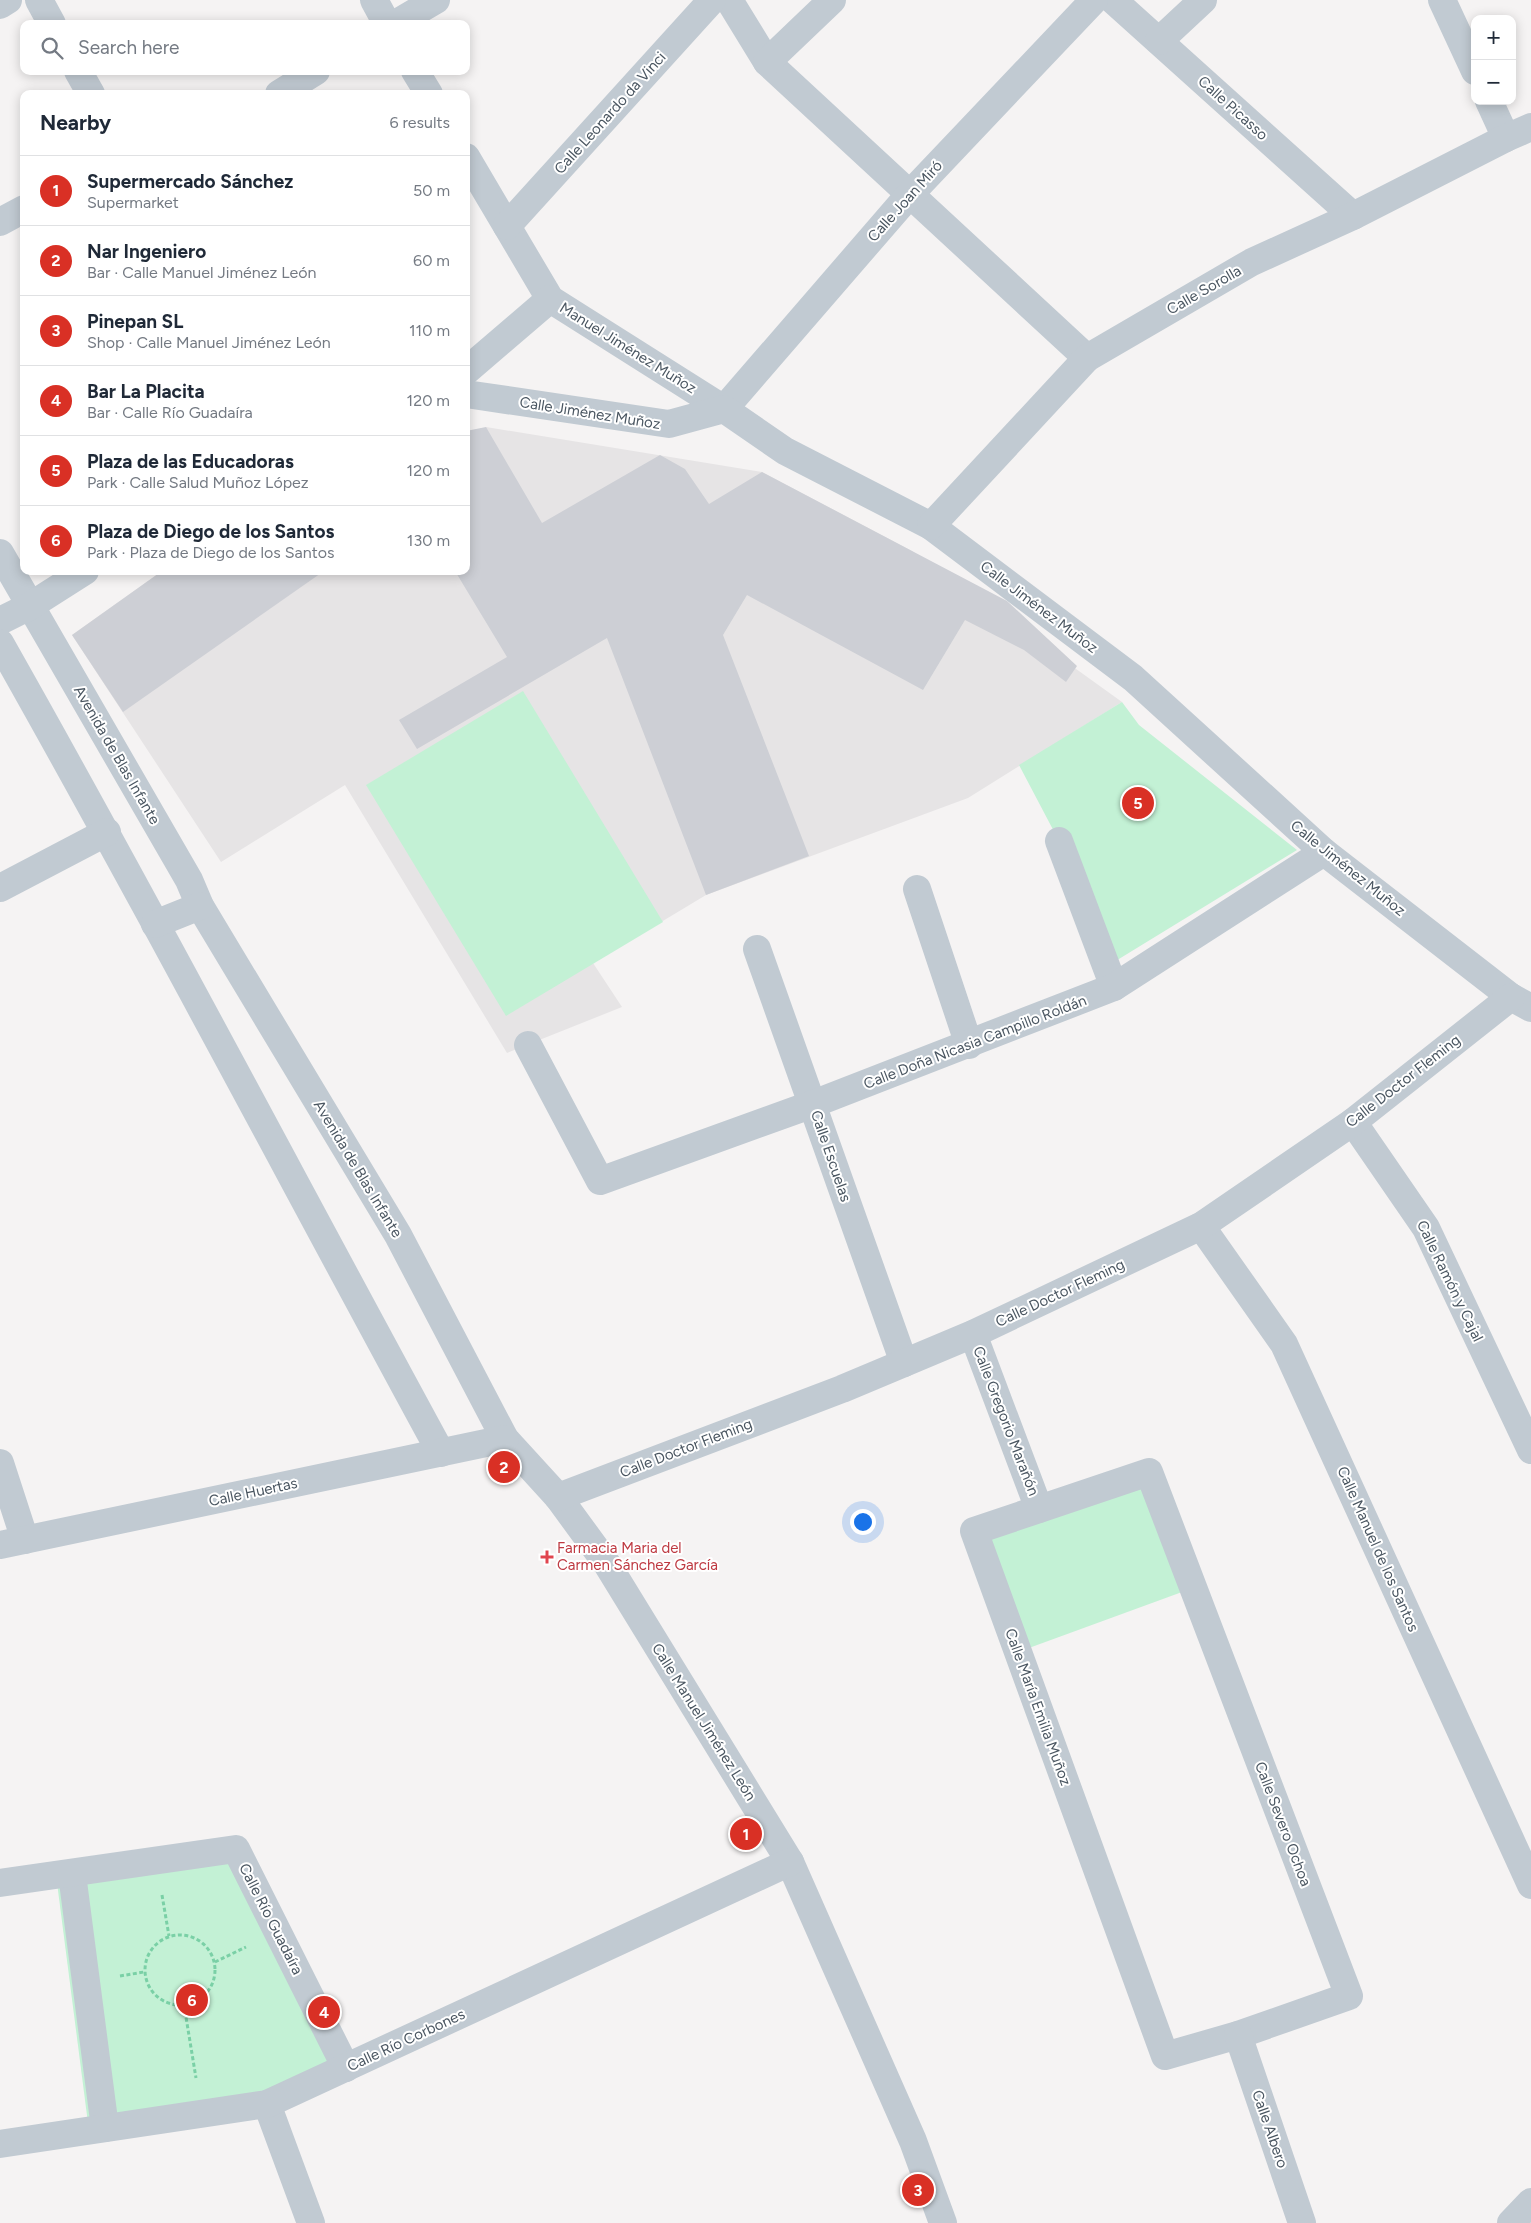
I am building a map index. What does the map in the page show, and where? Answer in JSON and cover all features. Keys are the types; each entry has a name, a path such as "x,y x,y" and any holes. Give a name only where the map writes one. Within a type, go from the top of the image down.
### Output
{"street":[{"path":"0,5 8,0"},
{"path":"39,0 50,20"},
{"path":"374,0 385,20"},
{"path":"402,20 436,0"},
{"name":"Calle Leonardo da Vinci","path":"507,226 712,0"},
{"path":"729,0 767,62 1087,358"},
{"path":"767,62 832,0"},
{"name":"Calle Joan Miró","path":"724,409 910,194 1094,0"},
{"name":"Calle Picasso","path":"1113,0 1353,216"},
{"path":"1159,41 1203,0"},
{"path":"1442,0 1471,62"},
{"path":"80,75 89,90"},
{"path":"285,90 310,75"},
{"path":"417,75 427,90"},
{"path":"1491,105 1506,138"},
{"name":"Calle Sorolla","path":"931,526 1087,358 1252,262 1353,216 1531,127"},
{"path":"470,164 550,299"},
{"path":"0,222 20,212"},
{"name":"Manuel Jiménez Muñoz","path":"470,368 550,299 724,409"},
{"name":"Calle Jiménez Muñoz","path":"470,395 669,424 724,409 785,451 931,526 1133,678 1324,852 1521,1002"},
{"name":"Avenida de Blas Infante","path":"0,552 189,880 200,906 398,1235 505,1440"},
{"path":"0,621 30,606 79,575"},
{"path":"0,643 107,832 154,924 441,1453"},
{"path":"0,888 107,832"},
{"path":"1059,841 1114,988"},
{"name":"Calle Doña Nicasia Campillo Roldán","path":"528,1045 600,1181 813,1104 1114,988 1324,852"},
{"path":"917,889 969,1045"},
{"path":"154,924 200,906"},
{"name":"Calle Escuelas","path":"757,949 904,1363"},
{"name":"Calle Doctor Fleming","path":"558,1497 842,1389 904,1363 972,1334 1201,1226 1353,1122 1521,1002"},
{"name":"Calle Ramón y Cajal","path":"1353,1122 1426,1228 1531,1450"},
{"name":"Calle Manuel de los Santos","path":"1201,1226 1284,1344 1531,1885"},
{"name":"Calle Gregorio Marañón","path":"972,1334 1039,1509"},
{"name":"Calle Huertas","path":"12,1542 505,1440"},
{"name":"Calle Manuel Jiménez León","path":"505,1440 558,1497 607,1564 790,1862 913,2142 943,2223"},
{"path":"0,1463 12,1542"},
{"name":"Calle María Emilia Muñoz","path":"1149,1472 974,1531 1165,2056"},
{"name":"Calle Severo Ochoa","path":"1149,1472 1349,1996 1238,2035 1165,2056"},
{"name":"Calle Río Guadaíra","path":"0,1883 236,1849 346,2068"},
{"name":"Calle Río Corbones","path":"0,2144 267,2104 790,1862"},
{"path":"72,1874 105,2128"},
{"name":"Calle Albero","path":"1238,2035 1302,2223"},
{"path":"267,2104 311,2223"},
{"path":"1511,2223 1531,2202"}],"path":[{"path":"180,1934 192,1936 202,1942 210,1951 215,1962 212,1985 205,1995 184,2005 172,2004 157,1997 147,1983 144,1972 150,1949 158,1941 180,1934"},
{"path":"184,2005 202,2114"}],"shaded area":[{"path":"486,427 762,472 912,551 1122,702 968,798 706,895 593,963 622,1007 507,1053 345,785 221,862 72,635 156,575 470,575 470,542"}],"green space":[{"path":"523,691 663,922 506,1016 366,785"},
{"path":"1122,702 1139,725 1297,850 1114,962 1059,841 1019,765"},
{"path":"1149,1472 1193,1588 1018,1652 974,1531"},
{"path":"236,1849 346,2068 267,2104 89,2131 56,1875"}],"building":[{"path":"486,427 542,523 660,455 685,469 709,504 762,472 1007,601 1077,666 1066,682 1024,650 965,620 923,690 747,595 723,635 809,856 706,895 607,638 417,749 399,720 507,657 457,575 470,575 470,430"},
{"path":"156,575 318,575 123,712 72,635"}],"place":[{"name":"Plaza de las Educadoras","path":"1138,803"},
{"name":"Nar Ingeniero","path":"504,1467"},
{"name":"Farmacia Maria del Carmen Sánchez García","path":"547,1557"},
{"name":"Supermercado Sánchez","path":"746,1834"},
{"name":"Plaza de Diego de los Santos","path":"192,2000"},
{"name":"Bar La Placita","path":"324,2012"},
{"name":"Pinepan SL","path":"918,2190"}]}
